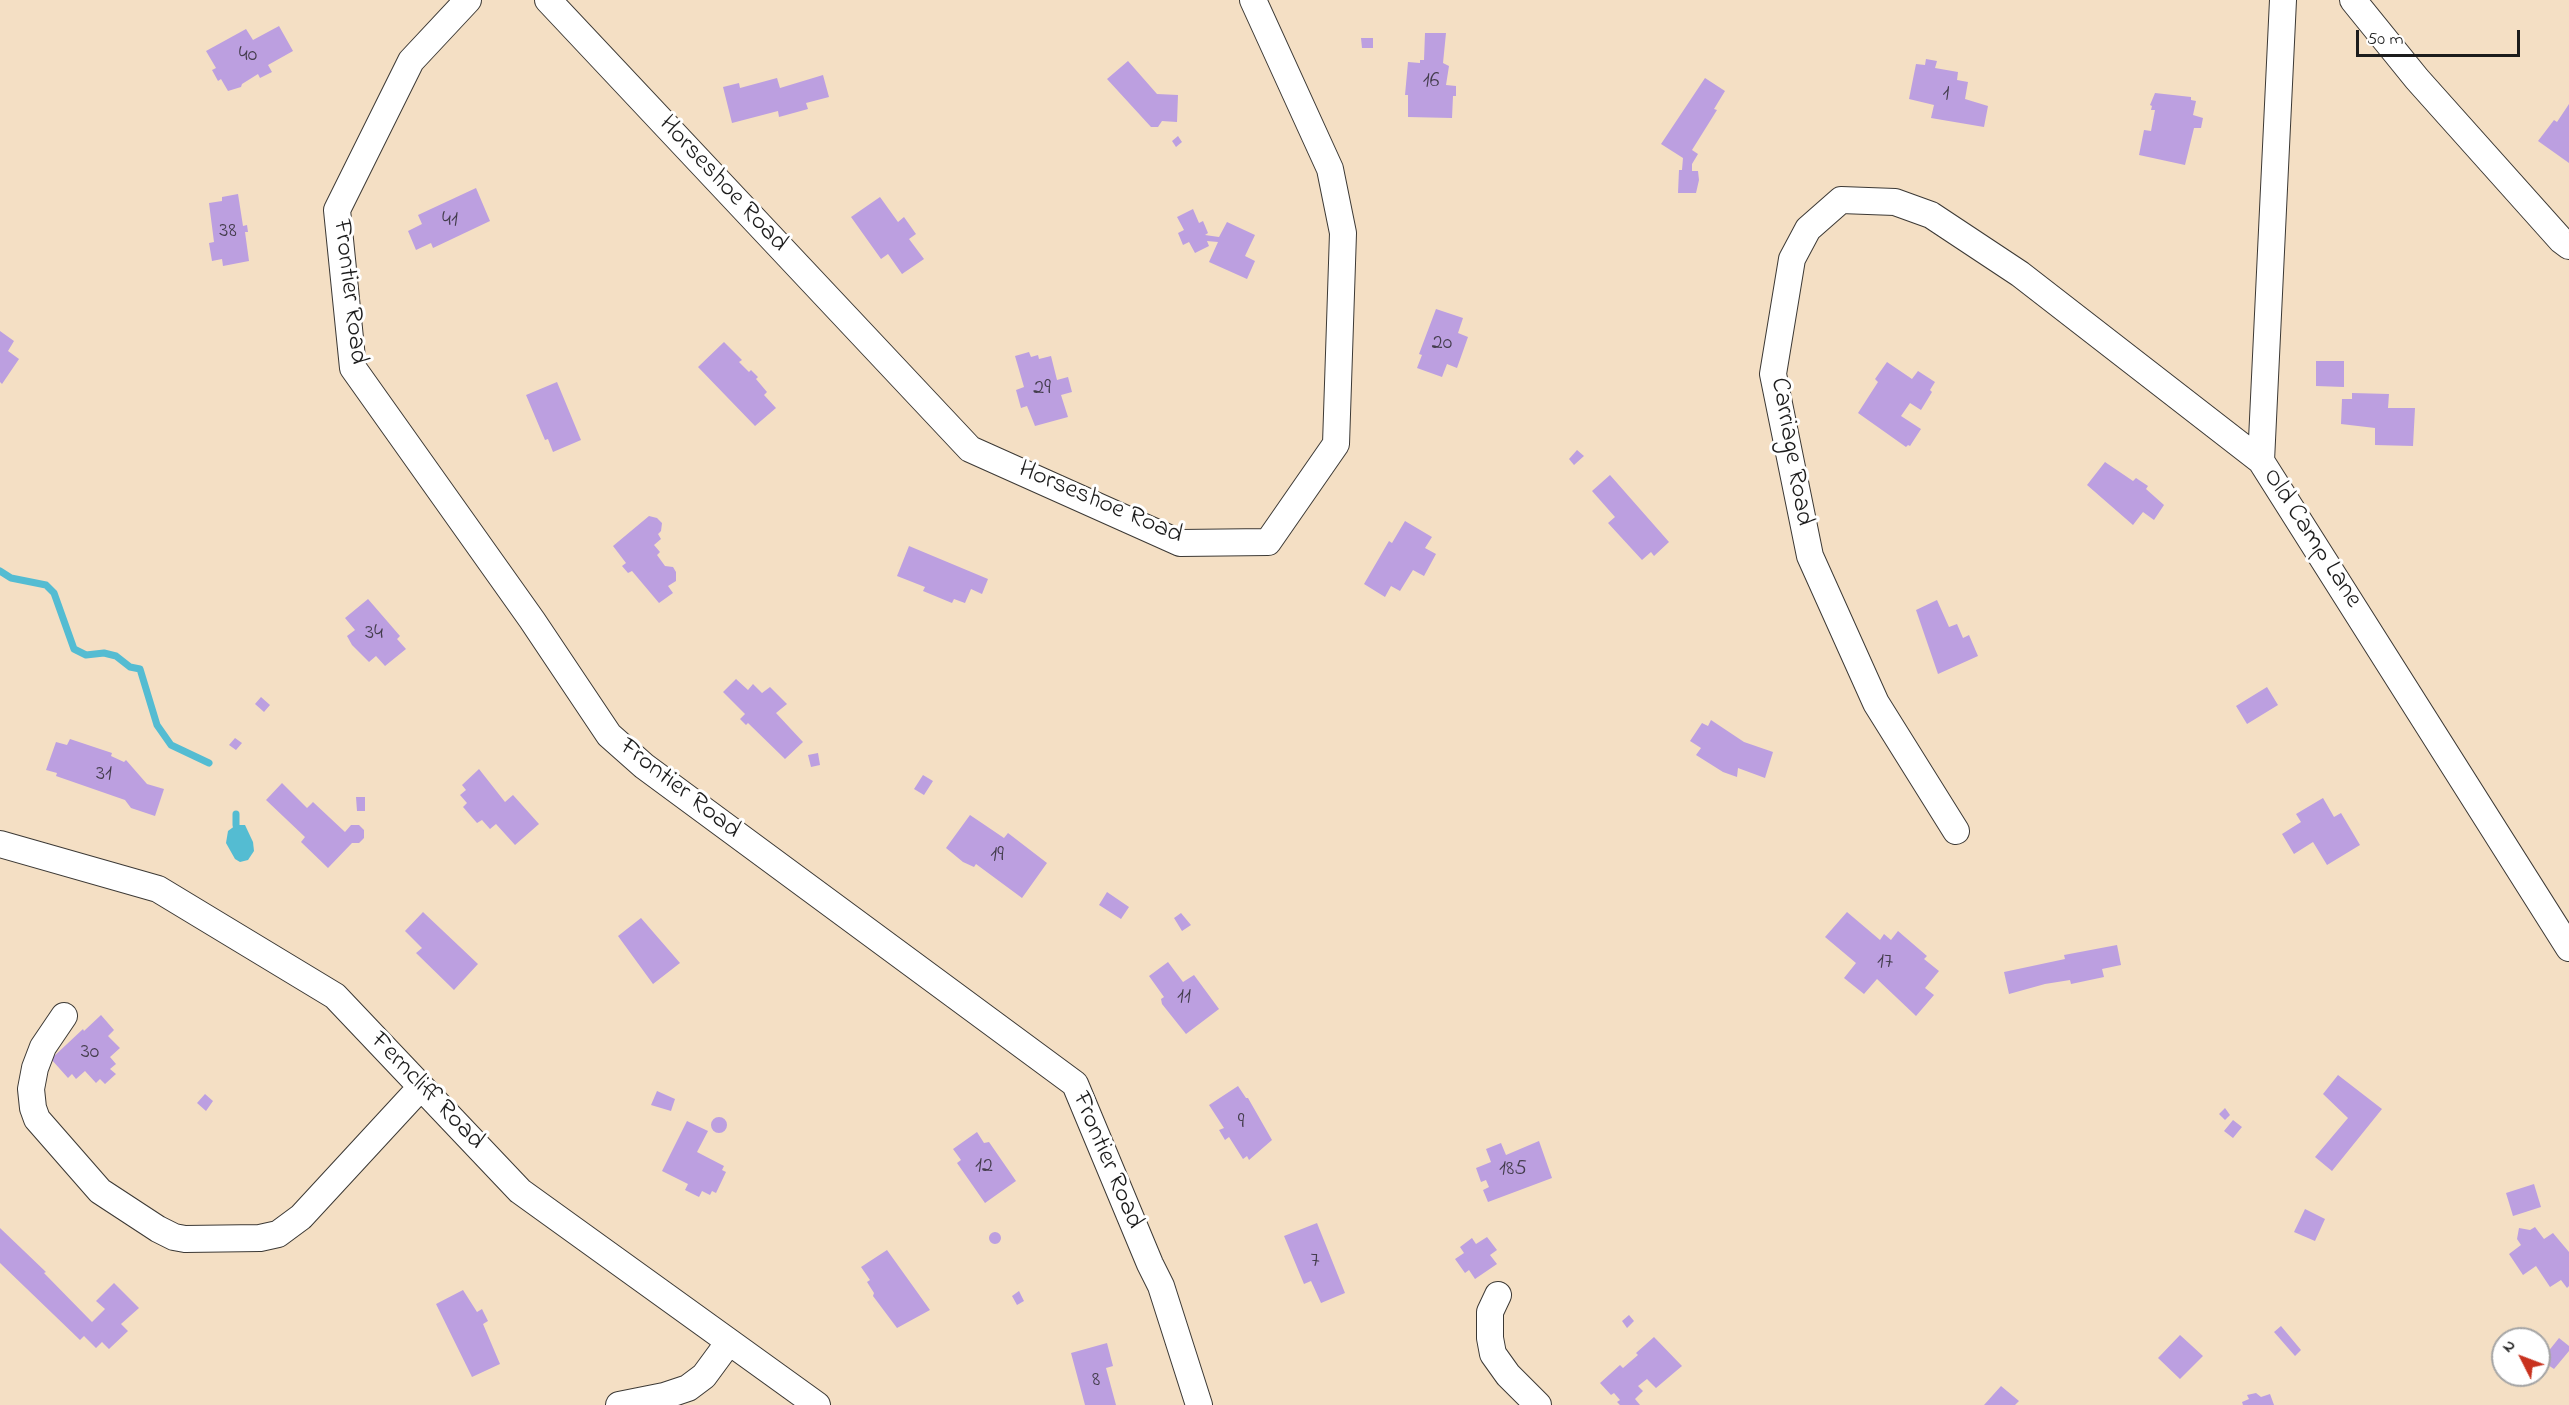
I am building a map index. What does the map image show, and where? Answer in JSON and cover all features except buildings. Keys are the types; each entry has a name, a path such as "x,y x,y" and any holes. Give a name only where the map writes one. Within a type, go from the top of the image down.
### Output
{"street":[{"name":"Frontier Road","path":"468,0 411,61 337,210 353,368 532,620 609,735 644,766 1075,1084 1161,1286 1199,1405"},
{"name":"Horseshoe Road","path":"548,0 970,449 1180,543 1191,543 1268,542 1336,444 1343,234 1330,169 1253,0"},
{"name":"Old Camp Lane","path":"2283,0 2261,461 2569,948"},
{"path":"2353,0 2424,87 2561,240 2569,246"},
{"name":"Carriage Road","path":"1956,831 1876,703 1810,556 1773,374 1792,259 1808,229 1840,200 1895,202 1931,215 2020,274 2261,461"},
{"name":"Ferncliff Road","path":"0,844 158,889 335,996 520,1191 817,1405"},
{"path":"64,1016 47,1040 35,1068 31,1089 37,1119 100,1191 174,1237 185,1239 260,1238 278,1234 302,1217 421,1087"},
{"path":"1498,1295 1490,1312 1490,1338 1493,1354 1508,1375 1538,1405"},
{"path":"619,1405 664,1396 688,1388 704,1376 729,1342"}],"water":[{"path":"236,825 245,825 253,842 254,851 248,860 240,862 235,859 226,843 228,831"}],"waterway":[{"path":"0,571 11,578 46,585 54,593 74,649 86,655 104,653 116,656 130,667 140,669 157,725 171,745 209,763"},
{"path":"236,814 236,825"}]}
